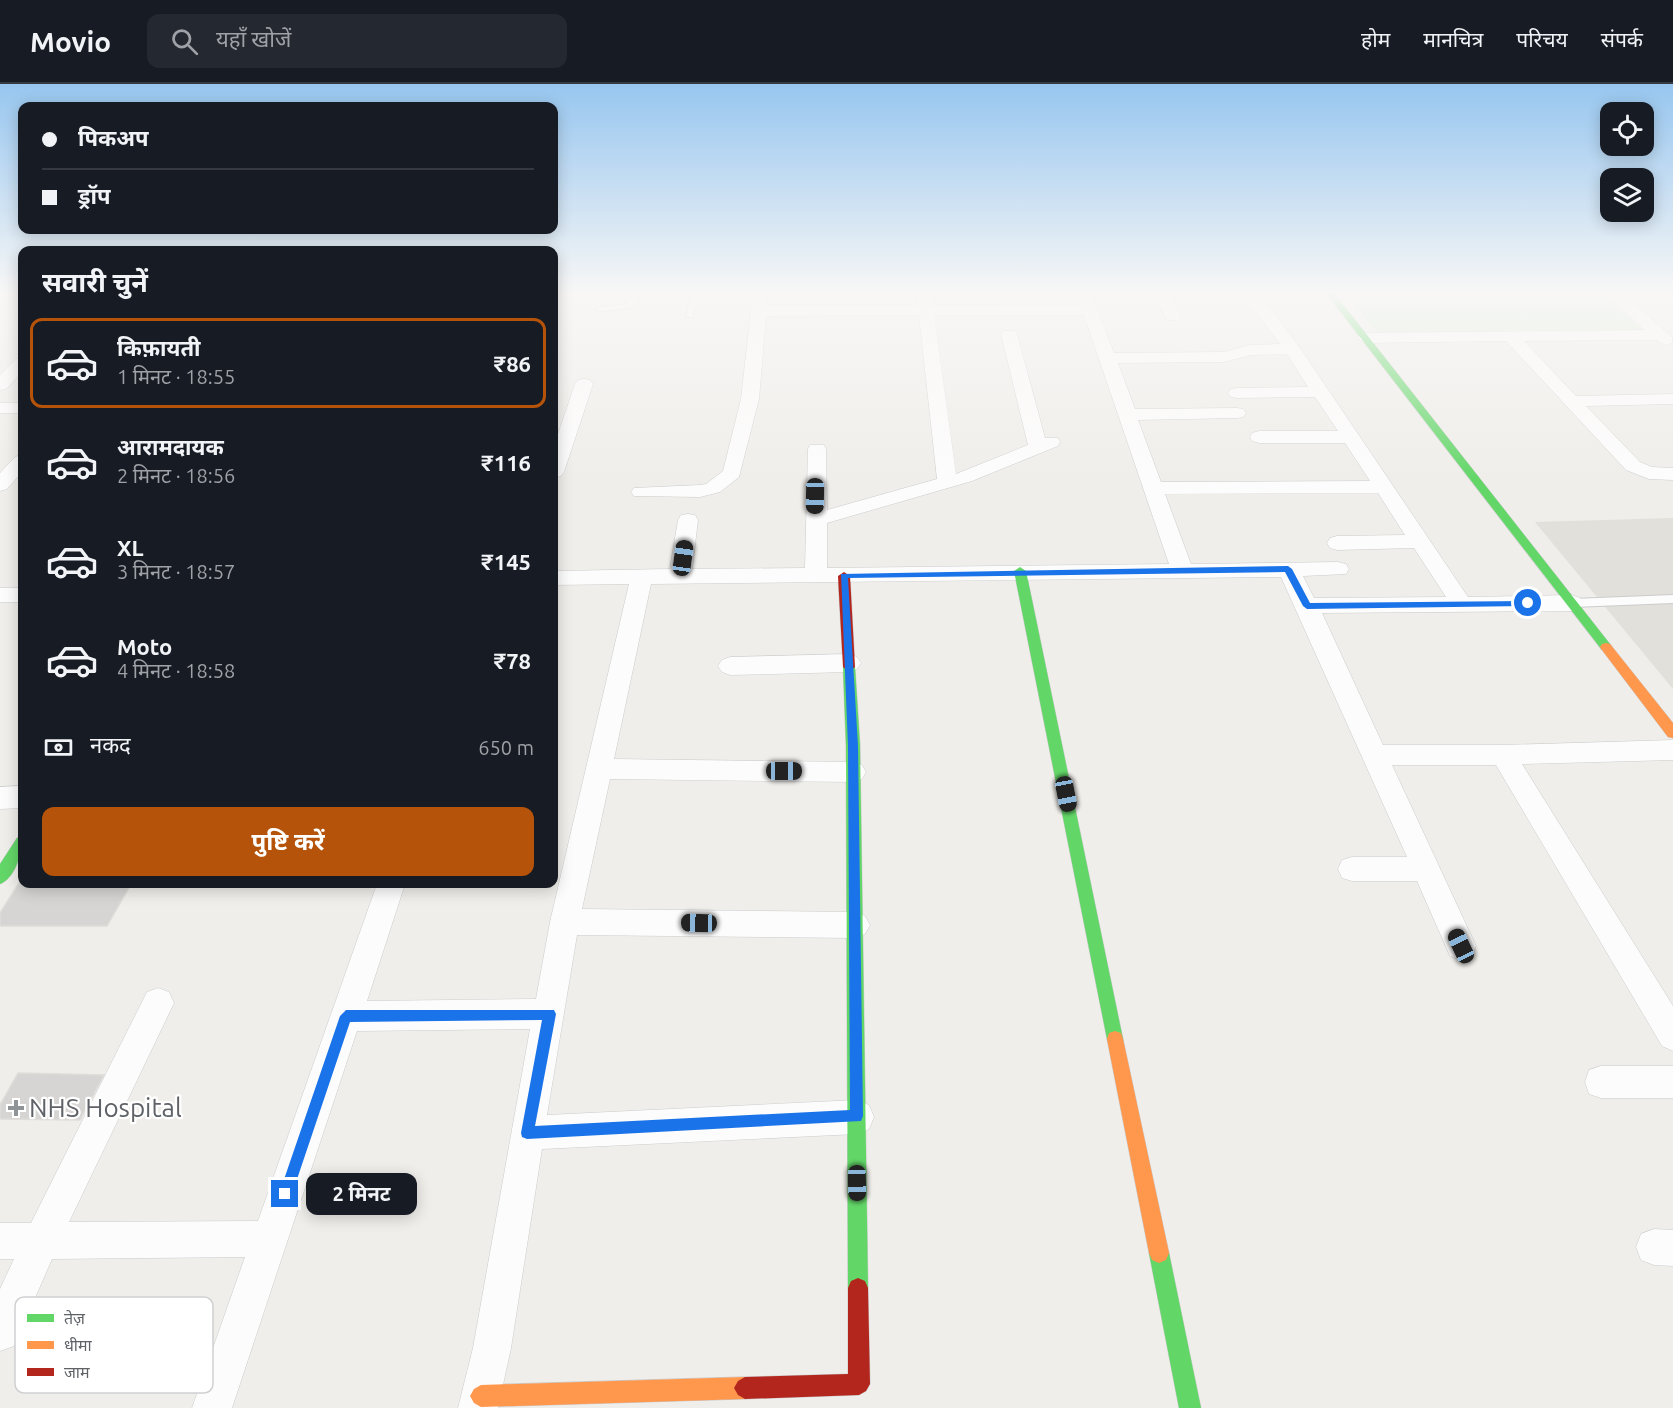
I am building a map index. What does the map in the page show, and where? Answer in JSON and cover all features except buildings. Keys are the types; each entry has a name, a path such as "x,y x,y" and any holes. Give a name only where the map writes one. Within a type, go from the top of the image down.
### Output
{"street":[{"path":"641,492 700,491 713,488 732,473 750,399 755,355"},
{"path":"932,355 947,482"},
{"path":"815,520 947,482 1045,444 1016,355"},
{"path":"1107,355 1182,569"},
{"path":"1108,358 1224,357 1232,355"},
{"path":"1295,355 1462,604"},
{"path":"1378,355 1673,733"},
{"path":"1528,355 1633,466 1649,473 1673,474"},
{"path":"3,379 18,366"},
{"path":"558,460 584,384"},
{"path":"1237,393 1320,392"},
{"path":"1573,401 1673,399"},
{"path":"0,408 18,408"},
{"path":"1129,415 1237,413"},
{"path":"1259,437 1350,437"},
{"path":"816,449 816,576"},
{"path":"0,485 18,466"},
{"path":"1155,488 1384,487"},
{"path":"680,576 688,520"},
{"path":"1338,543 1420,541"},
{"path":"1288,569 1307,606 1461,946"},
{"path":"558,578 1338,569"},
{"path":"1020,571 1190,1408"},
{"path":"642,577 565,922 492,1347 479,1402 860,1396 853,772 844,576"},
{"path":"1307,606 1572,603"},
{"path":"730,666 849,663"},
{"path":"1374,755 1503,755 1673,750"},
{"path":"1503,755 1673,1035"},
{"path":"599,769 853,772"},
{"path":"0,798 18,797"},
{"path":"0,877 18,848"},
{"path":"1352,869 1426,869"},
{"path":"212,1408 390,888"},
{"path":"565,922 855,925"},
{"path":"16,1297 158,1003"},
{"path":"346,1016 550,1014"},
{"path":"1601,1082 1673,1082"},
{"path":"527,1133 857,1116"},
{"path":"0,1241 270,1239"},
{"path":"0,1332 15,1299"}],"lane":[{"path":"1572,603 1673,599"}],"shaded area":[{"path":"1673,518 1673,689 1535,522"}],"traffic: fast":[{"path":"1378,355 1606,647"},
{"path":"1020,571 1115,1039"},
{"path":"849,667 853,745 858,1288"},
{"path":"0,877 18,848"},
{"path":"1159,1253 1190,1408"}],"traffic: slow":[{"path":"1606,647 1673,733"},
{"path":"1115,1039 1159,1253"},
{"path":"481,1396 745,1388"}],"traffic: jam":[{"path":"844,576 849,667"},
{"path":"745,1388 859,1384 858,1288"}],"place":[{"name":"NHS Hospital","path":"16,1108"}],"route":[{"path":"285,1194 346,1016 550,1014 527,1133 857,1116 853,746 844,576 1020,571 1288,569 1307,606 1528,603"}]}
